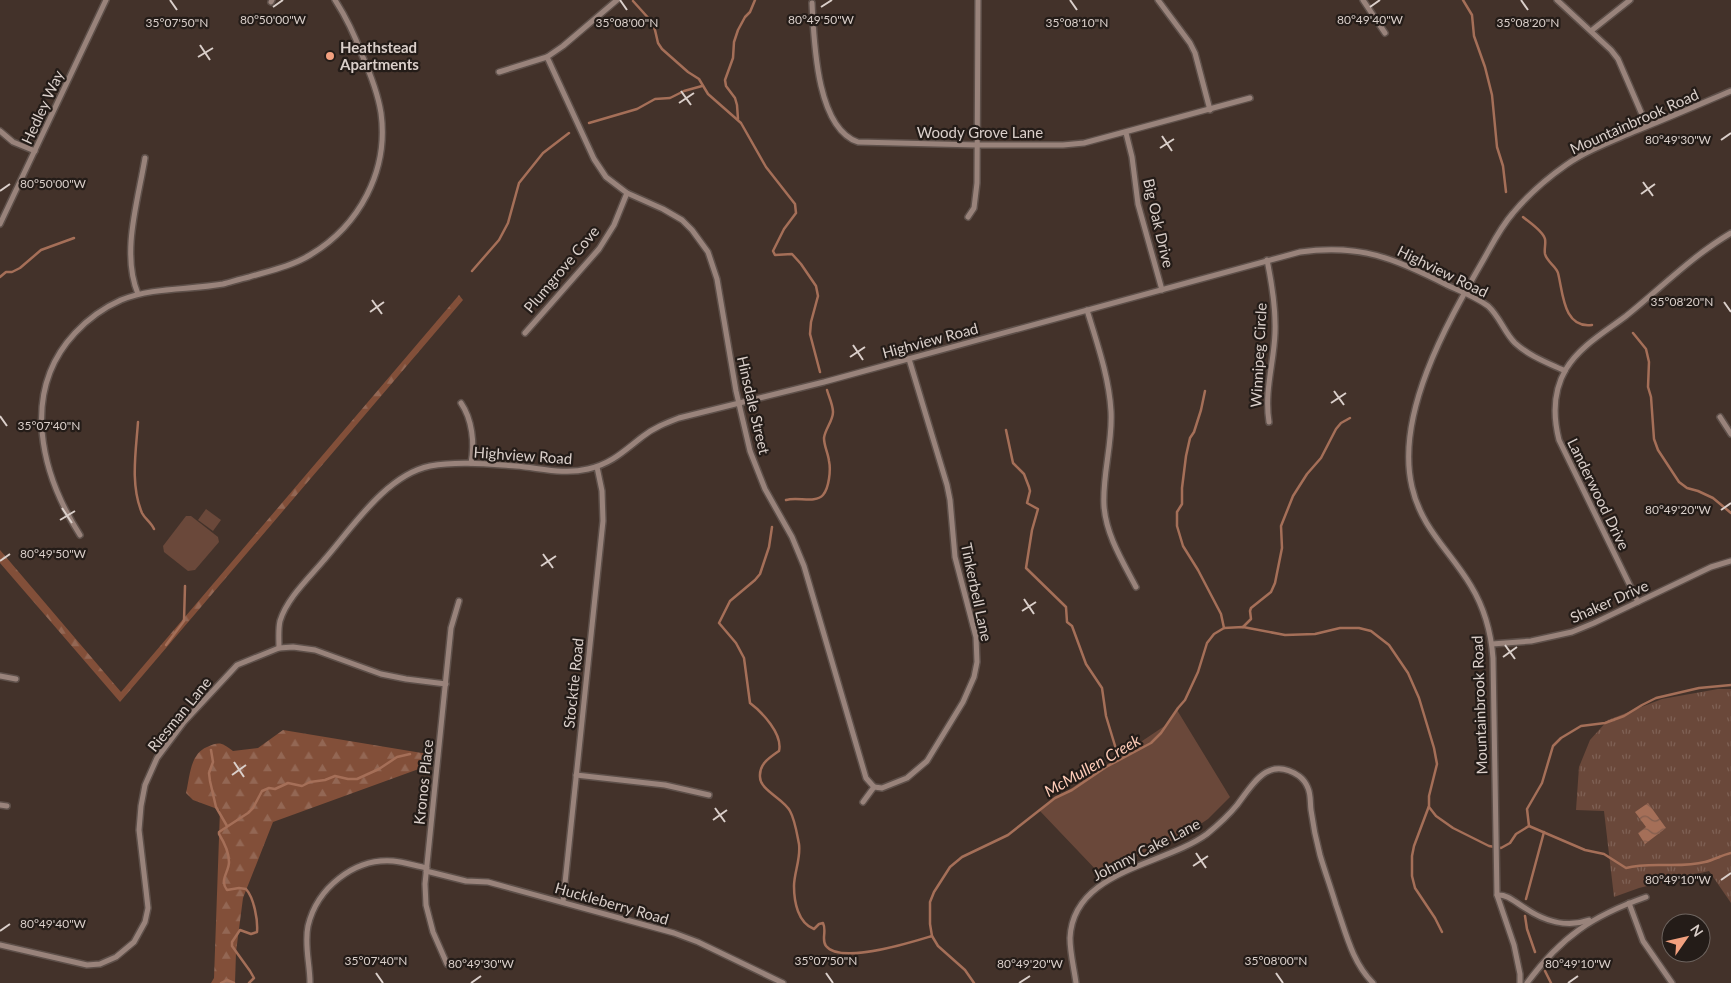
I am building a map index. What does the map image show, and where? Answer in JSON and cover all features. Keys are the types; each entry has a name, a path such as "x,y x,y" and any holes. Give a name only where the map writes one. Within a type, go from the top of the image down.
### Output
{"street":[{"name":"Hedley Way","path":"0,224 106,0"},
{"path":"80,535 61,502 42,436 41,416 48,376 58,354 86,321 112,304 138,294 223,284 298,261 334,237 356,214 374,182 381,152 380,105 366,64 348,22 336,0"},
{"path":"499,72 547,57 618,0"},
{"path":"968,217 974,208 976,199 978,0"},
{"path":"1158,0 1195,53 1210,110"},
{"path":"1363,0 1385,33"},
{"path":"1556,0 1611,50 1621,64 1647,126"},
{"path":"1591,31 1630,0"},
{"name":"Woody Grove Lane","path":"812,3 814,47 820,81 836,127 842,134 854,141 863,143 1063,145 1095,141 1250,98"},
{"name":"Hinsdale Street","path":"547,57 597,165 614,184 627,193 663,209 682,220 708,252 717,279 738,403 750,451 758,473 792,538 804,566 866,778 874,787"},
{"name":"Mountainbrook Road","path":"1520,983 1514,945 1497,895 1492,644 1487,620 1471,585 1435,538 1416,503 1409,470 1408,449 1410,434 1421,392 1446,325 1500,231 1512,214 1534,190 1576,159 1597,148 1731,92"},
{"path":"0,131 13,142 34,151"},
{"name":"Big Oak Drive","path":"1126,133 1132,157 1138,204 1162,290"},
{"path":"138,294 133,279 130,253 132,230 145,158"},
{"name":"Plumgrove Cove","path":"525,333 599,249 614,225 627,193"},
{"name":"Landerwood Drive","path":"1638,602 1559,440 1555,406 1557,392 1565,371 1583,348 1626,316 1696,256 1731,233"},
{"name":"Highview Road","path":"279,648 279,628 292,600 381,494 401,478 421,469 452,463 534,467 573,472 597,467 616,458 642,437 664,424 679,418 909,359 1300,252 1319,249 1360,251 1400,262 1480,301 1492,310 1507,333 1524,350 1565,371"},
{"name":"Winnipeg Circle","path":"1267,260 1274,299 1275,320 1273,353 1267,390 1269,422"},
{"path":"1088,310 1103,365 1111,410 1110,443 1104,486 1105,515 1114,544 1136,588"},
{"name":"Tinkerbell Lane","path":"874,787 882,788 907,778 927,761 968,692 977,662 976,637 955,557 947,486 909,359"},
{"path":"461,403 469,416 472,434 471,463"},
{"path":"1720,417 1731,434"},
{"name":"Stocktie Road","path":"563,902 603,521 602,490 597,467"},
{"name":"Shaker Drive","path":"1492,644 1531,641 1561,635 1594,623 1712,566 1731,561"},
{"name":"Kronos Place","path":"447,964 433,932 426,905 427,870 451,628 459,601"},
{"name":"Riesman Lane","path":"0,944 87,965 100,964 116,957 134,942 145,922 148,908 139,830 140,806 145,785 157,758 184,722 237,665 279,648 293,647 315,650 381,674 406,680 446,684"},
{"path":"0,676 16,679"},
{"name":"Johnny Cake Lane","path":"1076,983 1071,950 1071,932 1076,914 1089,894 1109,879 1181,849 1198,839 1222,821 1260,776 1268,771 1282,769 1299,777 1308,787 1314,832 1345,931 1356,960 1373,983"},
{"path":"576,775 665,785 709,795"},
{"path":"862,802 874,787"},
{"path":"0,805 7,806"},
{"name":"Huckleberry Road","path":"310,983 306,948 308,927 312,912 324,893 335,881 348,872 361,866 392,861 466,881 488,882 674,933 783,983"},
{"path":"1497,895 1507,896 1537,916 1550,921 1576,924 1598,917 1646,896"},
{"path":"1629,903 1642,941 1672,983"},
{"path":"1526,983 1558,946 1598,917"}],"green space":[{"path":"459,295 463,300 120,702 0,563 0,550 121,692"},
{"path":"206,509 221,520 213,531 198,520"},
{"path":"186,516 191,516 218,537 219,542 195,570 188,571 164,552 163,546"},
{"path":"1718,689 1731,689 1731,903 1709,871 1639,888 1614,897 1604,811 1576,810 1579,767 1590,740 1608,720 1662,699"},
{"path":"1177,710 1230,797 1208,819 1184,835 1099,873 1039,810 1166,725"},
{"path":"283,730 428,754 427,766 273,822 243,898 236,952 235,983 211,983 214,978 220,810 193,800 186,793 192,766 201,750 211,745 221,744 233,751 258,748"}],"water":[{"path":"1648,803 1666,828 1645,844 1638,833 1646,827 1635,812"}],"waterway":[{"path":"738,119 735,98 726,86 725,80 733,58 734,42 738,30 750,12 755,0"},
{"path":"1463,0 1472,15 1474,36 1492,95 1497,147 1503,166 1506,192"},
{"path":"633,1 651,21 658,43 662,49 699,79 708,94 741,123 766,167 795,204 796,213 784,229 773,251 775,255 792,254 816,286 818,296 810,334 820,372"},
{"path":"589,123 637,109 655,99 670,98 684,91 702,86"},
{"path":"472,271 499,240 508,223 519,183 543,153 569,133"},
{"path":"1523,217 1544,236 1545,254 1558,273 1563,299 1570,315 1582,325 1592,325"},
{"path":"0,277 6,272 12,272 20,268 41,250 74,238"},
{"path":"1633,333 1646,349 1649,362 1648,387 1651,397 1654,439 1658,450 1679,482 1687,488 1713,498 1731,513"},
{"path":"786,500 820,498 827,488 830,465 824,438 833,412 827,390"},
{"path":"1205,391 1186,456 1182,504 1177,512 1177,526 1183,546 1221,614 1224,628"},
{"path":"1243,627 1251,619 1251,608 1271,592 1275,583 1282,548 1281,526 1293,496 1307,474 1321,458 1336,429 1341,423 1350,418"},
{"path":"138,422 135,468 136,491 142,513 154,529"},
{"path":"1006,430 1013,463 1024,474 1029,487 1027,503 1038,509 1032,530 1026,568 1066,607 1067,622 1072,626 1086,664 1102,688 1106,716 1119,759"},
{"path":"772,527 769,547 760,574 730,601 719,623 736,643 744,658 750,703 766,718 778,738 779,751 763,765 760,777 764,786 787,807 795,823 799,844 794,886 798,911 804,922 814,929 823,923 825,944 834,951 861,953 932,936"},
{"path":"166,645 184,621 185,586"},
{"name":"McMullen Creek","path":"974,983 965,970 938,946 932,936 930,902 950,867 962,857 1008,835 1055,798 1072,790 1106,767 1151,743 1161,733 1185,700 1198,672 1207,643 1214,634 1224,628 1243,627 1285,635 1315,634 1340,628 1359,628 1371,631 1389,645 1408,673 1419,698 1437,764 1429,796 1429,806 1414,846 1412,876 1415,888 1442,932"},
{"name":"McMullen Creek","path":"1529,826 1527,809 1542,783 1553,746 1561,738 1581,726 1605,723 1624,716 1656,698 1699,688 1731,685"},
{"path":"211,750 213,762 209,773 210,781 216,807 227,826"},
{"path":"249,983 254,978 232,946 232,942 240,930 251,934 257,932 255,909 246,889 227,890 225,886 224,879 229,866 229,858 219,832 248,813 253,808 262,791 269,788 275,789 288,783 302,786 310,782 325,780 335,776 357,779 379,769 397,757 410,754"},
{"name":"McMullen Creek","path":"1429,807 1436,816 1453,828 1489,846 1501,848 1510,843 1516,834 1529,826"},
{"path":"1529,826 1585,850 1604,854 1626,868 1645,865 1695,864 1731,853"},
{"path":"1526,899 1544,832"},
{"path":"1525,916 1527,929 1535,952"},
{"path":"1545,971 1551,983"},
{"path":"221,983 227,980 234,983"}],"place":[{"name":"Heathstead Apartments","path":"330,56"}]}
